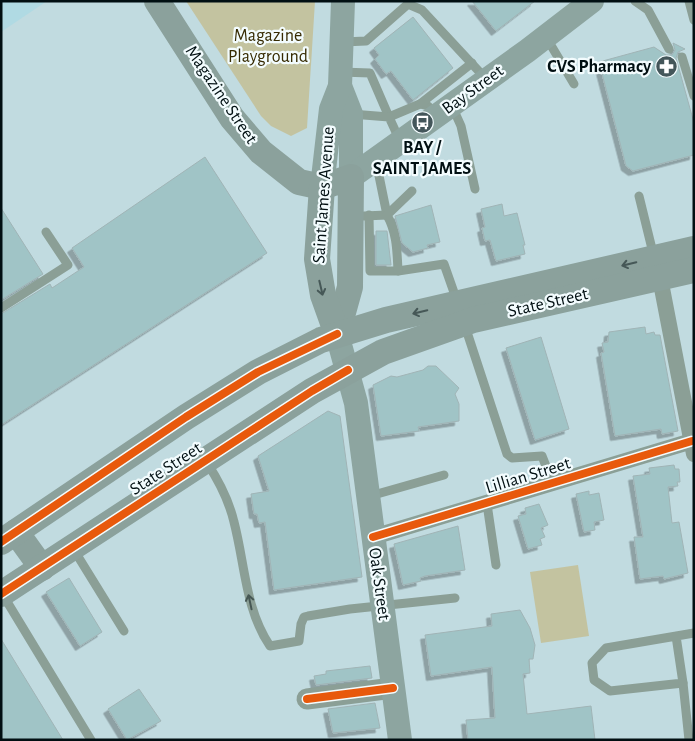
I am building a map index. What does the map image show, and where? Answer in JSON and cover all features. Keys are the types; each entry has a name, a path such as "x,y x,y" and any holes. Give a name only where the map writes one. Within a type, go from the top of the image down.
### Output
{"main road":[{"name":"Magazine Street","path":"157,1 232,118 250,142 299,182 322,187"},
{"name":"Saint James Avenue","path":"343,1 341,78 331,109 322,187 317,259 323,295 348,370"},
{"name":"Bay Street","path":"351,177 376,161 400,142 480,71 545,37 592,1"},
{"name":"Saint James Avenue","path":"337,334 350,287 360,216 351,177 351,114 341,78"},
{"path":"322,187 351,177"},
{"name":"State Street","path":"8,537 186,416 258,372 337,334 368,324 461,314 657,268 694,249"},
{"name":"State Street","path":"657,268 694,270"},
{"name":"State Street","path":"2,594 348,370 461,314"},
{"name":"Oak Street","path":"348,370 356,402 400,740"},
{"path":"8,537 42,568"}],"street":[{"path":"657,268 693,448"},
{"name":"Lillian Street","path":"373,537 553,484 693,448"},
{"path":"307,700 393,688"}],"lane":[{"path":"635,1 648,10 669,49"},
{"path":"689,1 694,20"},
{"path":"342,42 366,41 408,4 422,10 480,71 436,109 389,117 351,114"},
{"path":"545,37 574,84"},
{"path":"682,57 694,96"},
{"path":"341,78 370,73 400,142"},
{"path":"436,109 461,126 475,189"},
{"path":"376,161 387,215 393,225 398,271"},
{"path":"412,191 387,215 360,216 371,247 370,272 398,271 444,264 508,454 512,458 542,456 553,484"},
{"path":"639,196 657,268"},
{"path":"1,308 68,265 46,232"},
{"path":"206,461 219,481 234,520 252,609 260,630 270,646 299,641 301,624 304,617 382,605 455,598"},
{"path":"367,497 444,475"},
{"path":"487,504 496,565"},
{"path":"73,547 124,630"},
{"path":"2,594 91,740"},
{"path":"683,683 610,691 594,680 592,663 606,648 694,633"},
{"path":"676,636 689,740"}],"shaded area":[{"path":"1,1 47,1 1,32"}],"green space":[{"name":"Magazine Playground","path":"186,1 315,1 307,128 291,136 271,126 261,116"},
{"path":"578,565 589,636 541,643 530,572"}],"building":[{"path":"472,1 535,1 496,31"},
{"path":"413,17 453,68 413,100 391,71 386,74 375,59 379,55 374,48"},
{"name":"CVS Pharmacy","path":"673,43 685,49 678,52 676,58 694,123 694,155 633,171 626,166 599,62 654,47 666,55 672,55 675,50"},
{"path":"205,157 267,253 1,425 1,314 50,284 52,288 84,267 72,248"},
{"path":"502,204 504,216 517,213 525,245 523,245 525,254 496,261 490,240 485,241 482,228 485,227 481,209"},
{"path":"431,205 440,242 427,245 428,248 413,252 402,243 395,216"},
{"path":"1,208 43,274 1,300"},
{"path":"376,231 387,231 391,265 376,265"},
{"path":"645,327 646,334 654,332 655,335 660,335 678,431 662,434 661,429 615,436 601,353 604,352 602,343 608,342 609,332"},
{"path":"541,337 569,429 535,440 506,348"},
{"path":"428,366 436,366 459,388 455,394 459,404 459,421 418,427 419,431 381,436 373,385 391,376 397,377 423,370"},
{"path":"328,411 340,416 362,577 274,590 265,522 259,523 257,514 254,514 251,494 269,491 258,456"},
{"path":"674,465 675,469 679,469 680,482 677,482 678,486 668,487 672,523 679,522 688,573 664,579 663,576 640,579 634,537 643,537 633,476 650,474 649,468"},
{"path":"589,491 589,495 599,493 604,520 594,522 595,530 584,532 576,494"},
{"path":"539,504 548,525 541,528 545,537 540,539 542,545 528,549 518,516 526,514 525,508"},
{"path":"458,526 465,570 425,576 420,578 421,581 403,585 394,544"},
{"path":"69,578 102,632 80,646 46,592"},
{"path":"520,610 530,628 535,645 533,659 529,659 530,673 523,674 527,714 591,706 595,740 468,740 466,720 495,718 492,667 431,676 425,635 492,626 491,614"},
{"path":"1,639 63,740 1,740"},
{"path":"370,666 372,678 316,685 314,676 326,674 326,671"},
{"path":"139,689 161,721 127,740 108,709"},
{"path":"375,703 380,728 333,733 328,709"}],"cycle path":[{"path":"1,542 186,417 258,372 337,334"},
{"path":"1,594 312,391 348,370"},
{"path":"373,537 692,441"},
{"path":"307,699 393,688"}],"place":[{"name":"CVS Pharmacy","path":"667,67"},
{"name":"BAY / SAINT JAMES","path":"422,123"}]}
